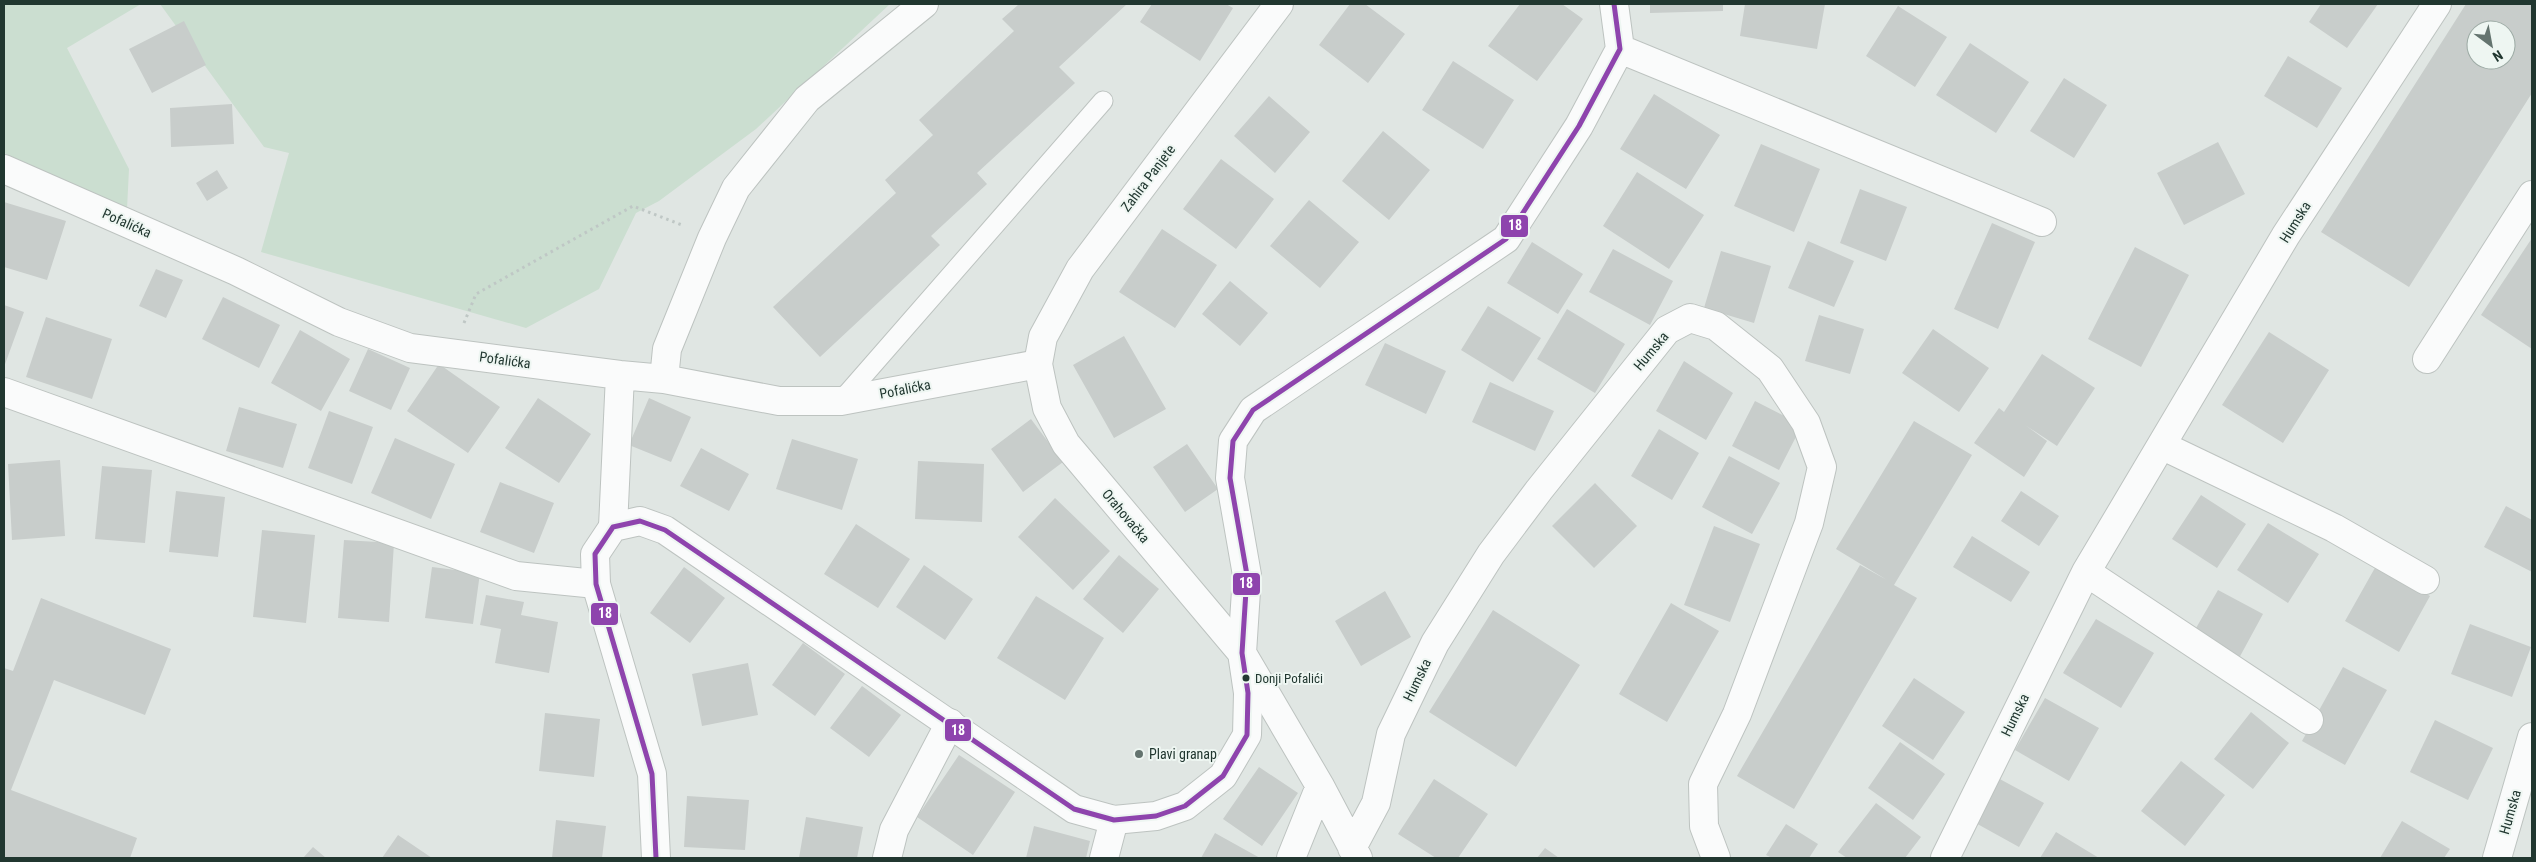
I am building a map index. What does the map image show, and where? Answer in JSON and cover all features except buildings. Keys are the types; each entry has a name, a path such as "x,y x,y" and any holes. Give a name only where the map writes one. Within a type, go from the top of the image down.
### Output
{"street":[{"path":"664,379 667,349 712,238 736,188 807,99 924,4"},
{"name":"Zahira Panjete","path":"1038,364 1043,337 1080,268 1278,4"},
{"path":"614,527 640,521 665,530 1074,808 1114,820 1156,816 1185,806 1223,776 1247,736 1248,692 1242,653 1247,575 1230,478 1233,441 1253,410 1506,239 1579,126 1620,49 1614,4"},
{"name":"Humska","path":"1945,858 2086,572 2163,446 2286,234 2437,4"},
{"path":"1620,49 2042,222"},
{"name":"Pofalićka","path":"4,168 236,270 339,322 410,348 664,379 779,401 841,401 1038,364"},
{"path":"2427,359 2532,195"},
{"name":"Humska","path":"1355,853 1376,803 1390,734 1435,643 1490,554 1667,330 1690,318 1716,326 1770,369 1806,423 1822,467 1809,523 1737,714 1703,784 1704,826 1716,858"},
{"name":"Orahovačka","path":"1038,364 1047,408 1066,444 1242,653"},
{"path":"620,375 614,527 594,554 596,584 652,774 656,858"},
{"path":"4,392 516,576 596,584"},
{"path":"2163,446 2334,528 2425,580"},
{"path":"2086,572 2308,720"},
{"name":"Humska","path":"1242,653 1320,786 1355,853"},
{"path":"887,858 894,830 950,723"},
{"name":"Humska","path":"2497,858 2532,737"},
{"path":"1291,858 1320,786"},
{"path":"1104,858 1114,820"}],"lane":[{"path":"841,401 1103,101"}],"path":[{"path":"453,353 476,294 633,206 712,238"}],"green space":[{"path":"4,4 141,4 67,48 129,169 127,209 4,153"},
{"path":"160,4 890,4 756,129 659,201 636,213 599,289 526,328 261,252 289,153 264,147"}],"transit line":[{"name":"18","path":"656,858 652,774 596,584 595,554 613,527 640,521 665,530 1074,809 1114,820 1156,816 1185,806 1223,776 1247,735 1248,693 1242,653 1247,575 1230,478 1233,441 1253,410 1506,239 1579,126 1620,49 1614,4"}],"place":[{"name":"Donji Pofalići","path":"1246,678"},
{"name":"Plavi granap","path":"1139,754"}]}
